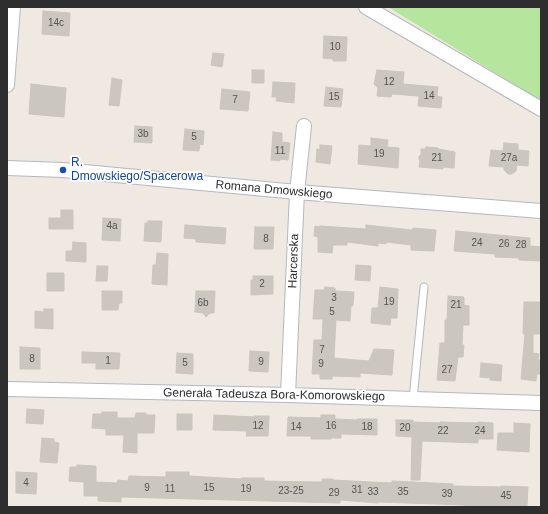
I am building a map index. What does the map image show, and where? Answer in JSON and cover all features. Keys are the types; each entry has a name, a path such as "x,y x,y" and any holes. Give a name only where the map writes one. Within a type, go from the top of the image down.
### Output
{"street":[{"path":"7,85 13,7"},
{"path":"366,7 541,110"},
{"name":"Harcerska","path":"288,395 297,192 304,126"},
{"name":"Romana Dmowskiego","path":"7,168 63,170 297,192 541,211"},
{"name":"Generała Tadeusza Bora-Komorowskiego","path":"7,389 288,395 541,404"}],"lane":[{"path":"413,399 424,287"}],"green space":[{"path":"388,7 541,7 541,101"}],"building":[{"path":"43,11 70,13 69,36 42,34"},
{"path":"324,36 347,37 346,61 333,61 333,59 323,58"},
{"path":"213,53 224,54 222,67 211,65"},
{"path":"252,70 264,70 264,83 252,83"},
{"path":"377,70 404,72 403,84 438,87 437,96 442,97 441,108 418,106 419,96 392,94 391,97 377,96 378,88 374,84"},
{"path":"112,78 122,80 119,106 109,105"},
{"path":"273,82 295,83 294,103 276,101 277,97 272,97"},
{"path":"31,84 66,88 64,117 29,114"},
{"path":"326,87 343,89 341,107 324,106"},
{"path":"222,89 250,92 248,111 220,109"},
{"path":"135,126 152,127 152,143 134,142"},
{"path":"185,129 204,131 203,145 200,144 199,151 183,150"},
{"path":"273,132 282,133 282,142 290,143 288,160 271,160"},
{"path":"371,138 388,140 387,147 399,148 398,168 358,164 359,145 371,146"},
{"path":"504,143 518,144 518,150 529,151 528,166 517,165 516,171 512,174 508,174 504,170 504,167 489,166 491,150 503,151"},
{"path":"320,145 332,146 330,164 316,162 317,149 320,150"},
{"path":"426,147 455,152 454,168 443,167 443,169 419,167 419,156 421,155 421,149 426,149"},
{"path":"61,210 73,210 73,229 49,229 49,218 61,218"},
{"path":"103,218 121,219 120,241 102,240"},
{"path":"148,221 162,221 161,242 144,241 145,223 148,223"},
{"path":"185,225 226,228 225,244 196,242 196,239 184,238"},
{"path":"366,225 412,230 413,228 436,230 434,251 411,250 411,245 386,242 386,244 378,243 378,246 347,242 347,245 333,245 332,253 318,252 318,237 314,236 315,226 366,229"},
{"path":"255,227 274,227 273,249 254,249"},
{"path":"456,231 530,238 530,246 541,247 541,261 495,257 495,254 454,251"},
{"path":"73,242 86,243 86,262 66,261 66,251 72,251"},
{"path":"157,253 168,254 167,285 152,284 153,265 156,265"},
{"path":"356,265 371,266 370,281 355,280"},
{"path":"97,266 108,266 107,281 96,281"},
{"path":"47,273 64,273 64,291 47,291"},
{"path":"253,276 273,276 273,294 251,295 251,280 253,280"},
{"path":"325,287 335,288 335,291 354,292 350,321 336,320 334,358 369,361 374,349 394,350 392,375 360,373 360,377 332,376 332,379 320,379 320,374 312,374 314,340 322,340 323,319 313,319 315,290 324,290"},
{"path":"380,287 398,289 397,318 391,318 390,325 371,323 372,308 378,308"},
{"path":"102,291 122,291 122,303 119,303 118,310 102,310"},
{"path":"196,291 215,291 214,313 210,313 206,317 203,313 195,312"},
{"path":"448,296 464,297 464,305 469,306 469,325 463,325 463,357 458,357 455,381 437,380 440,343 445,343 445,320 447,320"},
{"path":"524,302 541,302 540,334 533,334 533,353 539,354 538,360 541,360 540,374 537,374 536,381 521,379 525,334 523,334"},
{"path":"44,309 53,309 53,329 35,328 35,311 44,312"},
{"path":"20,347 40,348 40,369 20,369"},
{"path":"250,351 269,352 268,372 249,371"},
{"path":"82,352 120,353 119,369 96,369 96,363 82,363"},
{"path":"177,353 193,354 193,374 176,373"},
{"path":"481,363 502,365 501,381 480,377"},
{"path":"27,409 44,410 43,424 26,423"},
{"path":"102,412 117,412 117,418 135,418 136,413 155,415 154,433 137,433 137,453 123,452 124,435 106,435 106,429 92,428 93,414 102,414"},
{"path":"177,414 192,414 192,430 177,430"},
{"path":"214,415 254,417 269,416 268,436 246,436 247,431 213,430"},
{"path":"321,415 335,415 335,419 377,419 377,435 341,434 341,438 331,439 311,439 311,436 287,436 288,417 321,418"},
{"path":"396,420 440,423 493,423 493,439 478,439 478,443 422,441 420,480 411,480 412,437 396,436"},
{"path":"514,423 530,424 529,452 497,450 498,433 514,433"},
{"path":"42,438 54,439 54,442 59,443 57,463 40,462"},
{"path":"77,465 96,466 96,482 117,483 118,480 128,481 129,476 166,477 166,472 189,472 189,476 241,479 264,478 264,481 322,482 322,479 333,479 392,483 392,481 453,484 453,486 528,487 527,507 378,503 340,500 340,503 121,497 121,502 98,501 98,496 84,496 84,482 69,481 70,467 77,467"},
{"path":"16,472 37,473 36,494 16,493"}],"place":[{"name":"R. Dmowskiego/Spacerowa","path":"63,170"}]}
